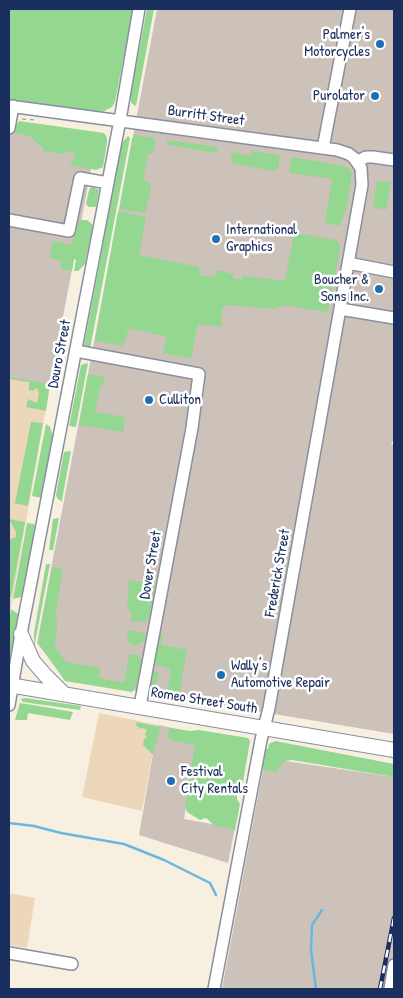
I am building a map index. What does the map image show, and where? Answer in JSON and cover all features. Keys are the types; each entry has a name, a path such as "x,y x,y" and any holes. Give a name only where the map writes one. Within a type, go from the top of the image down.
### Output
{"main road":[{"path":"21,634 33,661 64,694"},
{"name":"Romeo Street South","path":"10,685 394,750"}],"street":[{"name":"Douro Street","path":"9,706 10,685 76,351 139,9"},
{"path":"323,148 350,9"},
{"name":"Burritt Street","path":"11,106 323,148 343,152 358,161"},
{"path":"9,128 11,106"},
{"path":"358,161 366,157 394,160"},
{"name":"Frederick Street","path":"214,989 272,688 362,185 358,161"},
{"path":"9,220 69,231 80,178 108,183"},
{"path":"348,263 394,272"},
{"path":"340,309 394,318"},
{"name":"Dover Street","path":"76,351 199,374 192,428 140,706"},
{"path":"9,953 72,964"},
{"path":"390,989 394,964"}],"shaded area":[{"path":"157,9 394,9 394,439 391,444 394,445 394,734 65,679 37,643"},
{"path":"9,125 97,138 50,385 9,379"},
{"path":"9,379 50,385 9,618"},
{"path":"99,713 158,725 142,811 82,797"},
{"path":"158,725 198,733 184,819 235,828 228,863 139,835"},
{"path":"265,758 394,777 394,989 222,989"},
{"path":"9,893 35,898 27,948 9,945"}],"green space":[{"path":"9,9 133,9 115,102 112,107 102,112 96,112 9,101"},
{"path":"147,9 154,9 136,106 131,103 131,93"},
{"path":"19,121 104,133 107,143 103,167 96,170 70,165 75,157 73,153 69,151 64,154 44,151 31,137 15,133 16,125"},
{"path":"135,135 155,138 152,154 148,154 143,180 149,182 151,188 145,213 119,209 132,139"},
{"path":"128,136 130,138 90,349 84,345 122,143"},
{"path":"167,140 210,146 218,148 218,150 216,153 180,147 167,144"},
{"path":"252,151 278,155 280,158 278,168 275,171 233,164 231,159 232,153 235,152 246,156 250,155"},
{"path":"292,157 344,166 352,173 347,206 340,226 325,223 332,179 290,173"},
{"path":"377,182 391,182 386,210 373,207"},
{"path":"93,187 99,190 96,207 89,207 86,204 88,194 90,188"},
{"path":"118,211 146,217 139,255 199,267 199,275 215,277 217,270 233,274 233,278 242,280 242,276 285,281 294,233 336,240 340,245 340,249 328,310 326,312 286,305 274,309 227,305 223,307 221,315 222,327 198,324 191,359 163,353 167,337 129,328 123,346 95,341"},
{"path":"80,220 87,220 93,225 85,264 78,271 74,271 76,260 74,259 72,271 61,269 61,261 50,258 53,241 72,245 76,225"},
{"path":"88,363 76,427 69,426 81,365"},
{"path":"88,374 105,377 103,385 101,385 95,412 125,417 123,432 79,425"},
{"path":"9,377 50,384 46,411 26,407 28,399 37,403 38,389 29,390 29,382 9,379"},
{"path":"31,422 43,423 28,506 9,502 15,503"},
{"path":"46,424 50,427 53,436 41,498 32,496"},
{"path":"71,451 62,502 56,495 64,452"},
{"path":"59,518 53,550 49,550 53,519"},
{"path":"9,519 25,522 11,597 9,597 9,540 16,537 16,532"},
{"path":"27,523 34,524 36,530 21,597 13,599"},
{"path":"46,564 50,564 34,648 34,633"},
{"path":"52,567 63,569 56,611 57,630 55,647 66,662 100,668 99,678 124,683 130,654 137,655 142,661 136,686 132,692 65,681 38,643"},
{"path":"129,580 155,585 149,617 146,622 131,621 131,610 127,609"},
{"path":"11,609 18,614 9,664 9,621"},
{"path":"128,630 143,633 146,640 134,645 127,642"},
{"path":"160,634 163,635 161,645 187,650 178,700 152,696 149,692 153,672 159,672 156,687 167,690 169,682 171,669 154,664"},
{"path":"21,699 81,706 80,710 23,702"},
{"path":"20,703 73,712 70,720 28,713 27,720 15,720"},
{"path":"137,722 160,727 153,755 143,745 144,739 147,738 145,735 147,730 136,726"},
{"path":"169,728 190,731 199,730 248,738 250,741 242,788 238,790 237,795 240,804 235,830 215,826 206,818 200,820 187,812 185,807 195,745 170,740 168,736"},
{"path":"275,741 394,764 394,777 292,760 285,761 279,767 278,772 262,769 266,749 268,749 269,744"}],"waterway":[{"path":"9,823 34,826 61,833 124,844 164,860 210,883 216,895"},
{"path":"316,989 311,950 312,925 322,910"}],"railway":[{"path":"380,989 394,918"}],"place":[{"name":"Palmer's Motorcycles","path":"380,44"},
{"name":"Purolator","path":"375,96"},
{"name":"International Graphics","path":"216,239"},
{"name":"Boucher & Sons Inc.","path":"379,289"},
{"name":"Culliton","path":"149,400"},
{"name":"Wally's Automotive Repair","path":"221,675"},
{"name":"Festival City Rentals","path":"171,781"}]}
